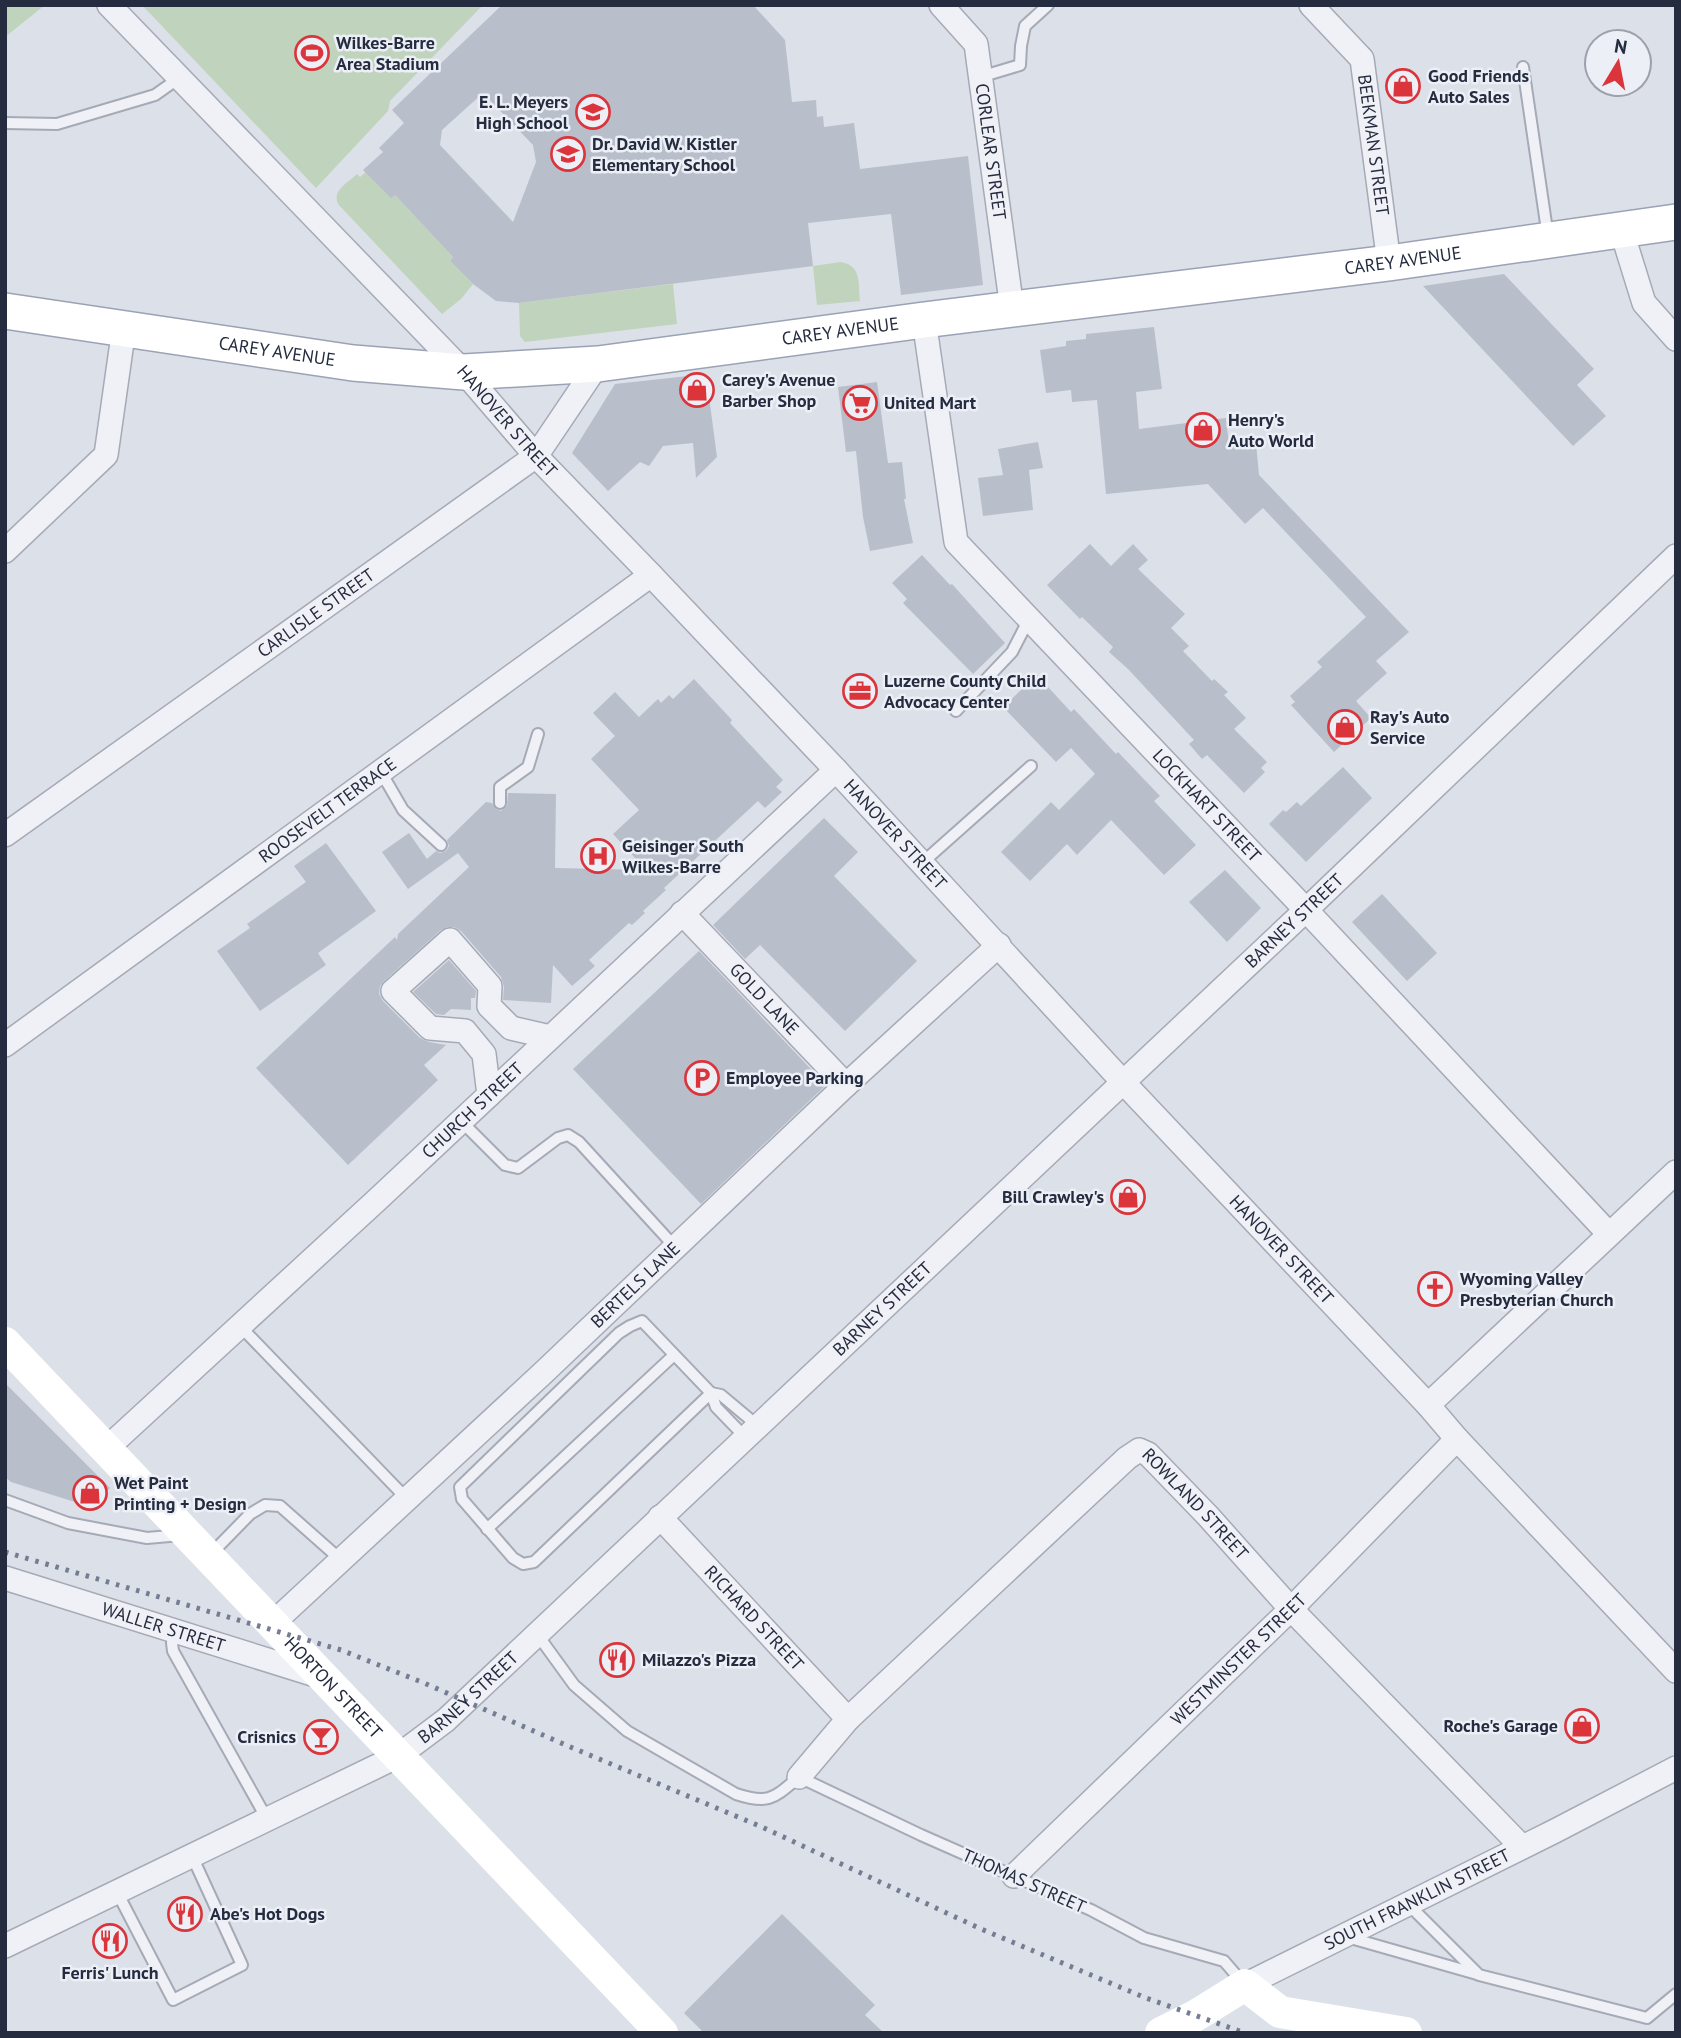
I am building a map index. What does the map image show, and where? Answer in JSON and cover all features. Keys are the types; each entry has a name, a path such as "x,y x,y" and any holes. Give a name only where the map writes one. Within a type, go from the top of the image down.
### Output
{"main road":[{"name":"CAREY AVENUE","path":"5,311 353,363 464,372 598,364 924,320 1389,263 1676,222"},
{"name":"HORTON STREET","path":"5,1343 398,1756 653,2031"},
{"name":"SOUTH FRANKLIN STREET","path":"1161,2033 1195,2016 1245,1985"},
{"path":"1245,1985 1280,2012 1406,2033"}],"street":[{"name":"HANOVER STREET","path":"109,5 464,372 536,456 836,770 1123,1082 1676,1671"},
{"name":"CORLEAR STREET","path":"941,5 976,44 1012,309"},
{"name":"BEEKMAN STREET","path":"1311,5 1362,59 1389,263"},
{"path":"1620,229 1644,303 1676,339"},
{"name":"LOCKHART STREET","path":"924,320 956,542 1609,1234"},
{"path":"5,551 106,455 124,328"},
{"name":"CARLISLE STREET","path":"5,835 536,456 598,364"},
{"name":"BARNEY STREET","path":"5,1946 398,1756 446,1720 1306,910 1676,556"},
{"name":"ROOSEVELT TERRACE","path":"5,1045 651,575"},
{"name":"CHURCH STREET","path":"106,1449 836,770"},
{"name":"GOLD LANE","path":"682,913 846,1085"},
{"path":"489,1095 484,1054 465,1031 430,1028 393,991 450,940 490,986 489,1006 503,1021 511,1028 550,1037"},
{"name":"BERTELS LANE","path":"272,1623 999,945"},
{"path":"1429,1405 1676,1172"},
{"name":"WESTMINSTER STREET","path":"1014,1876 1291,1609 1457,1439"},
{"name":"ROWLAND STREET","path":"848,1719 1127,1458 1139,1450 1147,1454 1208,1516 1291,1609 1522,1847"},
{"name":"RICHARD STREET","path":"660,1517 848,1719"},
{"name":"WALLER STREET","path":"5,1578 322,1677"},
{"path":"799,1777 848,1719"},
{"name":"SOUTH FRANKLIN STREET","path":"1245,1985 1676,1768"}],"lane":[{"path":"980,77 1020,65 1025,26 1048,5"},
{"path":"1523,67 1548,240"},
{"path":"5,123 57,124 155,95 179,78"},
{"path":"956,710 1012,652 1030,619"},
{"path":"500,803 500,787 528,767 538,734"},
{"path":"922,863 1031,765"},
{"path":"381,772 403,810 441,845"},
{"path":"461,1121 505,1165 519,1168 558,1138 568,1135 579,1142 675,1247"},
{"path":"711,1393 534,1562 523,1564 513,1558 462,1499 460,1487 619,1333 642,1321 711,1393 716,1407 752,1432"},
{"path":"240,1326 407,1499"},
{"path":"487,1529 674,1356"},
{"path":"711,1393 722,1395 752,1432"},
{"path":"5,1500 68,1522 198,1545 265,1505 280,1506 341,1560"},
{"path":"174,1630 173,1651 267,1819"},
{"path":"537,1634 575,1685 627,1731 727,1789 752,1799 773,1799 799,1777"},
{"name":"THOMAS STREET","path":"799,1777 920,1835 1091,1910 1144,1938 1224,1961 1245,1985"},
{"path":"117,1892 173,2000 242,1965 192,1856"},
{"path":"1407,1903 1479,1975"},
{"path":"1345,1936 1479,1975 1647,2018 1676,1994"}],"green space":[{"path":"5,5 45,5 5,37"},
{"name":"Wilkes-Barre Area Stadium","path":"142,5 483,5 390,101 388,111 316,188"},
{"path":"366,172 395,195 453,257 450,261 473,284 461,299 442,314 338,204 337,195 342,187 357,174 360,177"},
{"path":"841,262 856,271 860,301 817,305 813,266"},
{"path":"673,284 677,324 525,342 520,336 519,303"}],"building":[{"path":"502,5 753,5 785,40 792,102 816,100 817,117 823,116 824,127 854,123 860,169 968,156 983,285 901,295 891,214 808,223 813,266 519,303 496,301 473,284 450,261 453,257 395,195 391,198 363,170 383,152 379,148 404,123 392,110","holes":["483,93 533,145 536,162 513,222 440,145 442,130"]},
{"path":"1504,274 1594,369 1577,385 1606,416 1573,446 1423,286"},
{"path":"1154,327 1162,389 1136,392 1139,429 1226,418 1229,445 1256,443 1259,475 1409,632 1376,661 1387,673 1356,701 1371,718 1334,752 1291,705 1295,702 1290,696 1322,667 1317,662 1366,617 1263,508 1245,524 1208,484 1106,494 1097,400 1072,402 1071,390 1046,393 1040,350 1066,346 1066,341 1086,339 1086,334"},
{"path":"706,374 717,457 696,478 693,443 663,446 649,466 640,462 608,491 572,453 615,384"},
{"path":"877,382 888,463 902,462 904,499 913,543 870,551 863,517 856,451 846,452 838,387"},
{"path":"1038,442 1043,468 1029,470 1033,510 983,516 978,478 1003,475 998,449"},
{"path":"1090,544 1111,566 1133,544 1148,560 1138,569 1185,614 1171,628 1189,646 1183,651 1212,681 1214,679 1228,692 1224,695 1246,718 1234,729 1267,762 1261,768 1265,772 1244,793 1207,755 1202,759 1189,744 1194,740 1109,652 1113,647 1082,617 1080,619 1047,585"},
{"path":"922,555 1005,643 973,674 903,603 907,599 892,583"},
{"path":"1037,675 1071,712 1074,709 1160,796 1154,801 1196,845 1164,875 1111,820 1077,855 1067,844 1030,881 1001,852 1051,802 1059,810 1095,774 1071,748 1056,762 1003,707"},
{"path":"694,679 783,780 776,787 782,792 765,808 758,801 664,888 666,890 643,911 645,913 632,925 629,923 589,960 595,966 572,986 553,965 551,1003 503,1000 504,987 501,977 461,931 454,927 441,930 384,981 379,994 420,1038 446,1045 424,1065 438,1080 348,1165 256,1068 395,937 397,940 398,934 469,867 458,853 408,889 382,852 409,833 427,859 436,851 446,851 449,846 447,840 486,802 492,803 501,811 507,806 508,793 556,794 555,868 646,870 613,834 639,810 591,759 615,736 593,713 615,692 639,717 658,699 661,703 669,695 673,699"},
{"path":"1343,767 1372,798 1306,862 1269,824 1283,810 1286,812 1297,802 1301,806"},
{"path":"824,818 858,852 834,876 917,961 845,1031 760,945 745,959 713,925"},
{"path":"326,843 376,911 318,953 326,965 260,1011 217,951 250,928 247,924 306,882 294,866"},
{"path":"1225,870 1261,908 1227,942 1189,902"},
{"path":"1382,894 1437,953 1407,981 1352,922"},
{"name":"Employee Parking","path":"699,951 826,1085 701,1204 573,1069"},
{"path":"449,960 476,991 475,998 471,998 471,1010 451,1009 444,1015 436,1014 413,992"},
{"path":"5,1383 110,1488 91,1507 11,1482 5,1477"},
{"path":"782,1914 875,2005 865,2015 884,2033 704,2033 684,2013"}],"railway":[{"path":"5,1552 341,1650 762,1827 981,1929 1146,1998 1245,2033"}],"place":[{"name":"Wilkes-Barre Area Stadium","path":"312,53"},
{"name":"Good Friends Auto Sales","path":"1403,86"},
{"name":"E. L. Meyers High School","path":"593,112"},
{"name":"Dr. David W. Kistler Elementary School","path":"568,154"},
{"name":"Carey's Avenue Barber Shop","path":"697,390"},
{"name":"United Mart","path":"860,403"},
{"name":"Henry's Auto World","path":"1203,430"},
{"name":"Luzerne County Child Advocacy Center","path":"860,691"},
{"name":"Ray's Auto Service","path":"1345,727"},
{"name":"Geisinger South Wilkes-Barre","path":"598,856"},
{"name":"Employee Parking","path":"702,1078"},
{"name":"Bill Crawley's","path":"1128,1197"},
{"name":"Wyoming Valley Presbyterian Church","path":"1435,1289"},
{"name":"Wet Paint Printing + Design","path":"90,1493"},
{"name":"Milazzo's Pizza","path":"617,1660"},
{"name":"Roche's Garage","path":"1582,1726"},
{"name":"Crisnics","path":"321,1737"},
{"name":"Abe's Hot Dogs","path":"185,1914"},
{"name":"Ferris' Lunch","path":"110,1941"}]}
